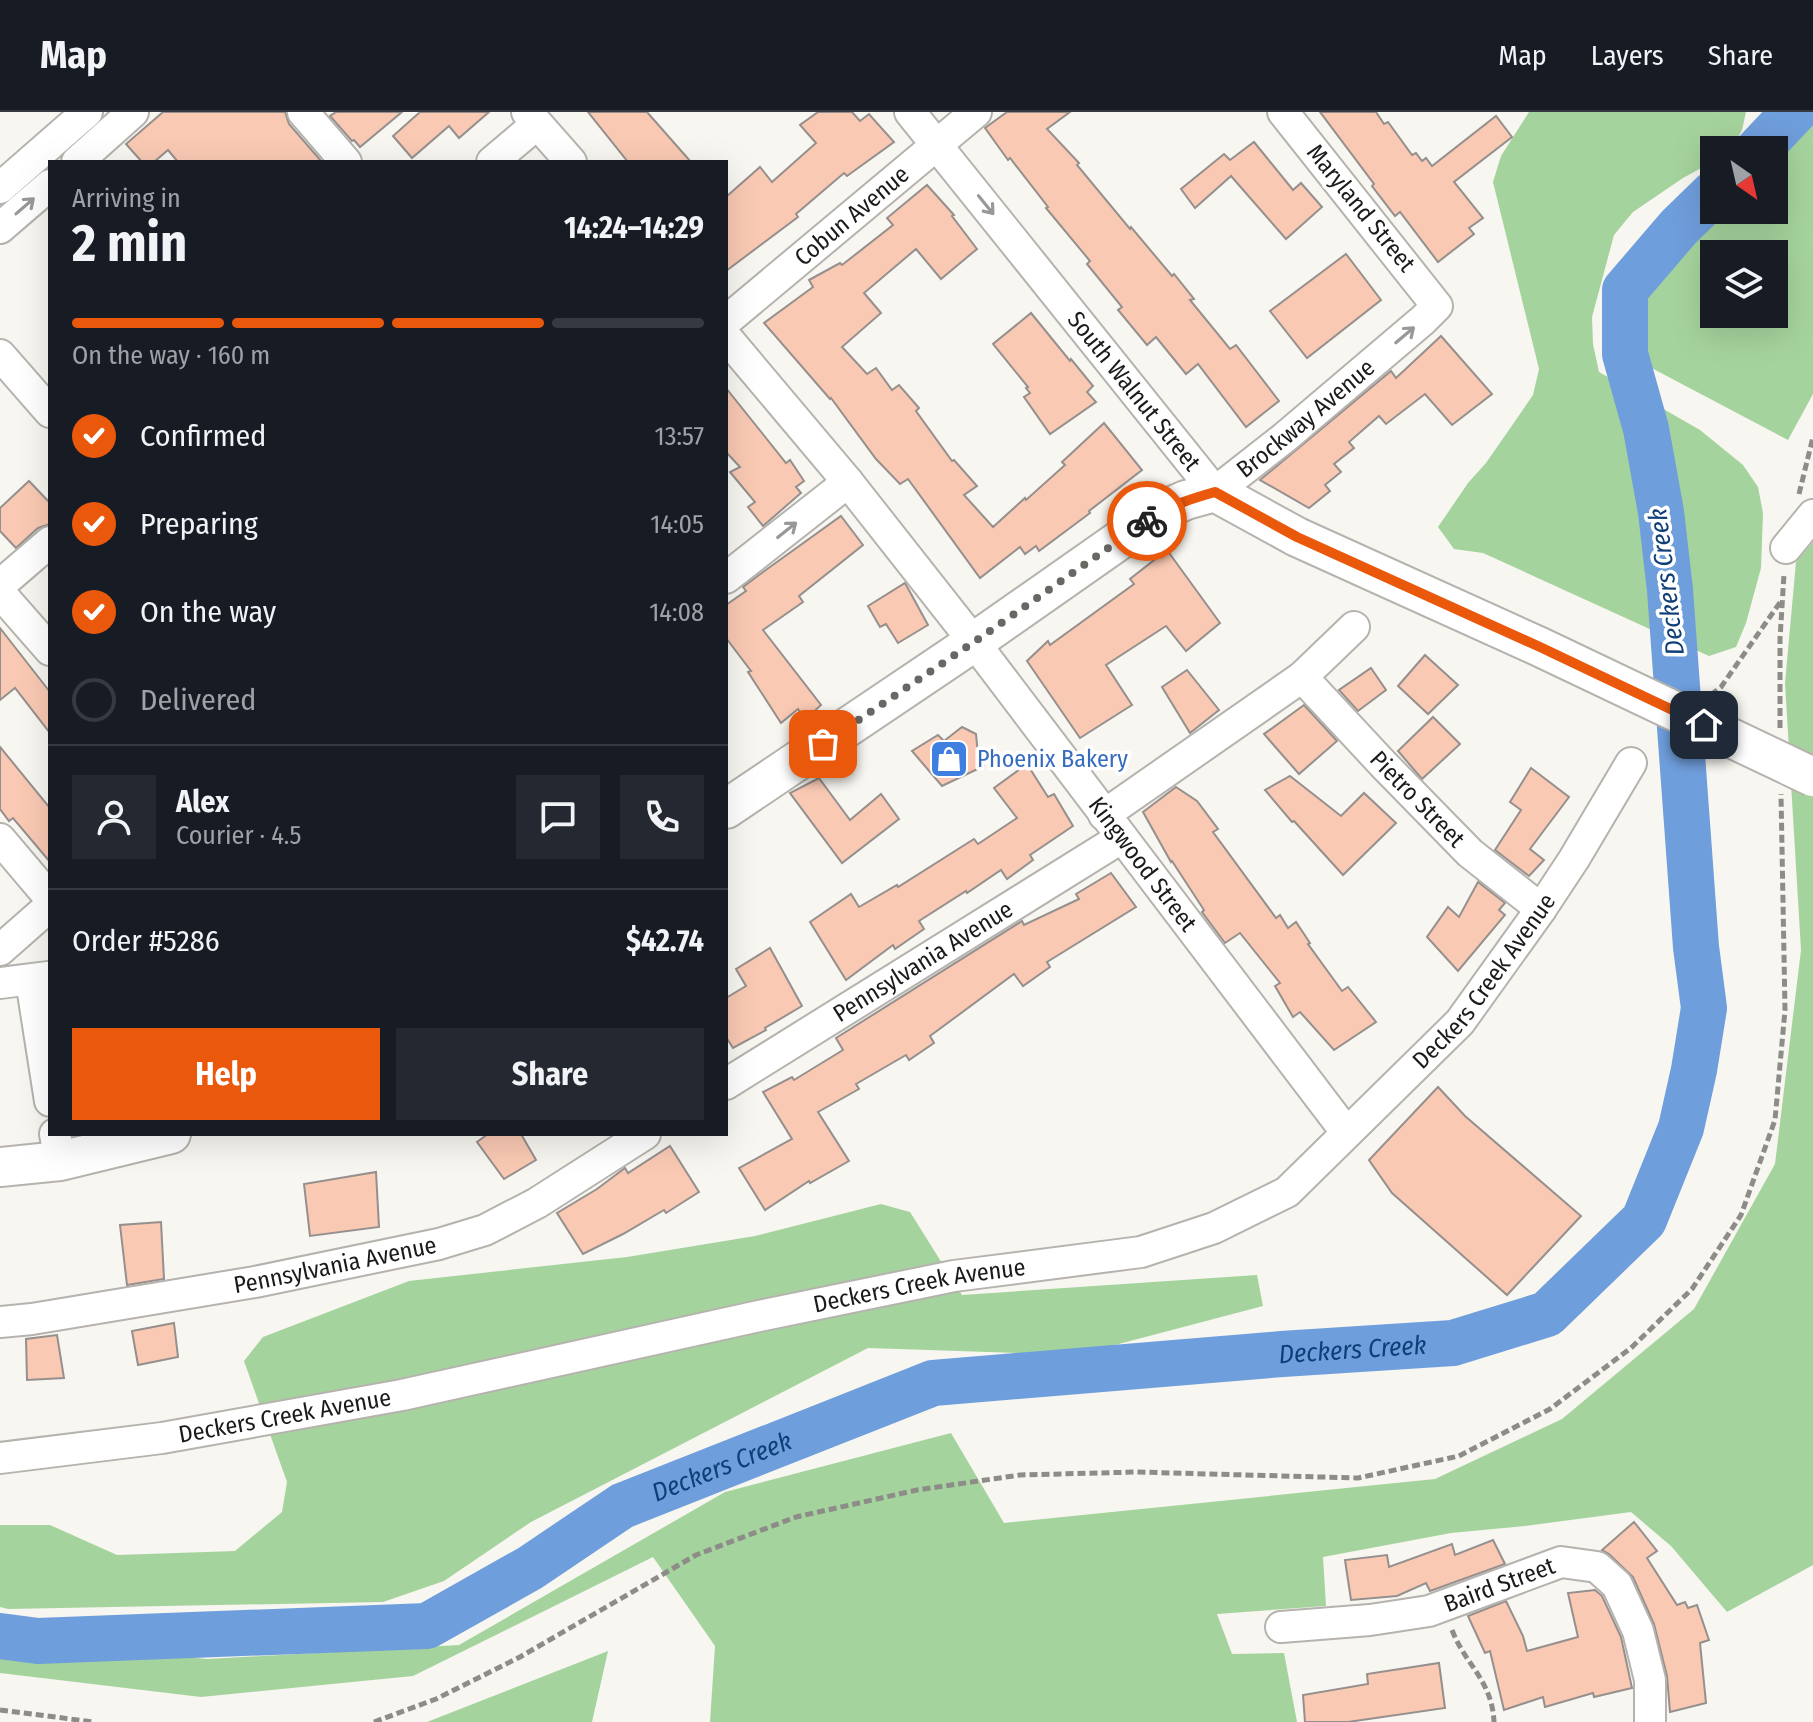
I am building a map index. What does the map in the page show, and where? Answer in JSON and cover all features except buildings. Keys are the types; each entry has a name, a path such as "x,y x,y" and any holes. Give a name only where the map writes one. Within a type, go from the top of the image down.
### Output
{"main road":[{"name":"South Walnut Street","path":"1215,492 1297,537 1540,647 1797,781"},
{"name":"Brockway Avenue","path":"728,808 1161,511 1215,492"},
{"path":"0,1167 57,1147 153,1136"}],"street":[{"path":"0,188 55,122 87,112"},
{"path":"55,122 83,160 133,112"},
{"path":"303,112 344,160"},
{"name":"South Walnut Street","path":"910,112 1215,492"},
{"name":"Cobun Avenue","path":"728,319 976,112"},
{"name":"Maryland Street","path":"1283,112 1437,306"},
{"path":"494,160 532,118 569,160"},
{"path":"0,228 48,187"},
{"name":"Brockway Avenue","path":"1215,492 1284,438 1437,306"},
{"name":"Kingwood Street","path":"728,339 848,482 974,642 1346,1132"},
{"path":"0,355 48,410"},
{"path":"728,576 848,482"},
{"path":"1786,548 1805,509"},
{"path":"0,585 48,544"},
{"path":"0,593 48,648"},
{"name":"Pennsylvania Avenue","path":"728,1083 1113,827 1302,677 1354,627"},
{"name":"Pietro Street","path":"1302,677 1470,853 1541,909"},
{"name":"Deckers Creek Avenue","path":"0,1458 162,1438 402,1395 954,1276 1141,1252 1214,1228 1287,1192 1460,1022 1541,909 1631,763"},
{"path":"0,839 48,896"},
{"path":"0,950 48,908"},
{"path":"0,983 40,978 48,1076"},
{"name":"Pennsylvania Avenue","path":"0,1322 255,1282 439,1244 485,1230 537,1203 598,1146 637,1136"},
{"name":"Baird Street","path":"1281,1627 1370,1620 1429,1611 1561,1562 1597,1567 1617,1585 1638,1631 1650,1680 1650,1722"}],"path":[{"path":"1805,509 1813,437"},
{"path":"1780,741 1780,639 1786,548"},
{"path":"1721,687 1782,599"},
{"path":"374,1722 436,1699 520,1657 696,1555 796,1517 917,1490 1020,1475 1136,1472 1358,1478 1459,1456 1550,1409 1631,1348 1692,1289 1741,1215 1775,1120 1785,1010 1797,781"},
{"path":"1443,1606 1456,1640 1492,1699 1494,1722"},
{"path":"0,1710 94,1722"}],"green space":[{"path":"1529,112 1746,112 1739,136 1700,136 1700,169 1633,212 1614,235 1592,317 1593,344 1599,372 1700,430 1743,465 1758,487 1763,513 1761,568 1736,647 1709,656 1483,553 1454,549 1438,527 1533,395 1539,369 1493,182 1501,156"},
{"path":"1804,112 1813,112 1813,394 1788,440 1625,354 1625,290 1700,215 1700,224 1788,224 1788,136 1779,136"},
{"path":"1813,542 1813,1565 1727,1612 1671,1546 1631,1512 1451,1533 1323,1557 1326,1606 1217,1614 1232,1654 1284,1653 1297,1722 710,1722 715,1646 653,1557 413,1676 201,1697 0,1673 0,1638 207,1659 459,1645 725,1492 951,1433 1004,1523 1435,1479 1562,1419 1694,1309 1775,1164 1801,950 1785,683 1796,562"},
{"path":"881,1204 910,1212 962,1295 1257,1275 1263,1306 1077,1355 868,1348 531,1522 444,1581 383,1602 0,1607 0,1525 50,1525 117,1555 235,1551 282,1512 287,1482 244,1361 263,1337 409,1281 627,1257 755,1236"},
{"path":"608,1651 592,1722 427,1722"}],"waterway":[{"name":"Deckers Creek","path":"1771,136 1794,112"},
{"name":"Deckers Creek","path":"0,1636 38,1641 427,1626 530,1568 622,1506 933,1383 1453,1343 1547,1314 1644,1220 1681,1128 1704,1008 1696,947 1670,590 1661,512 1646,429 1625,354 1625,290 1700,207"}],"way so far":[{"path":"823,744 1147,521"}],"place":[{"name":"Phoenix Bakery","path":"949,759"}],"route":[{"path":"1147,521 1186,500 1215,492 1297,537 1704,725"}]}
